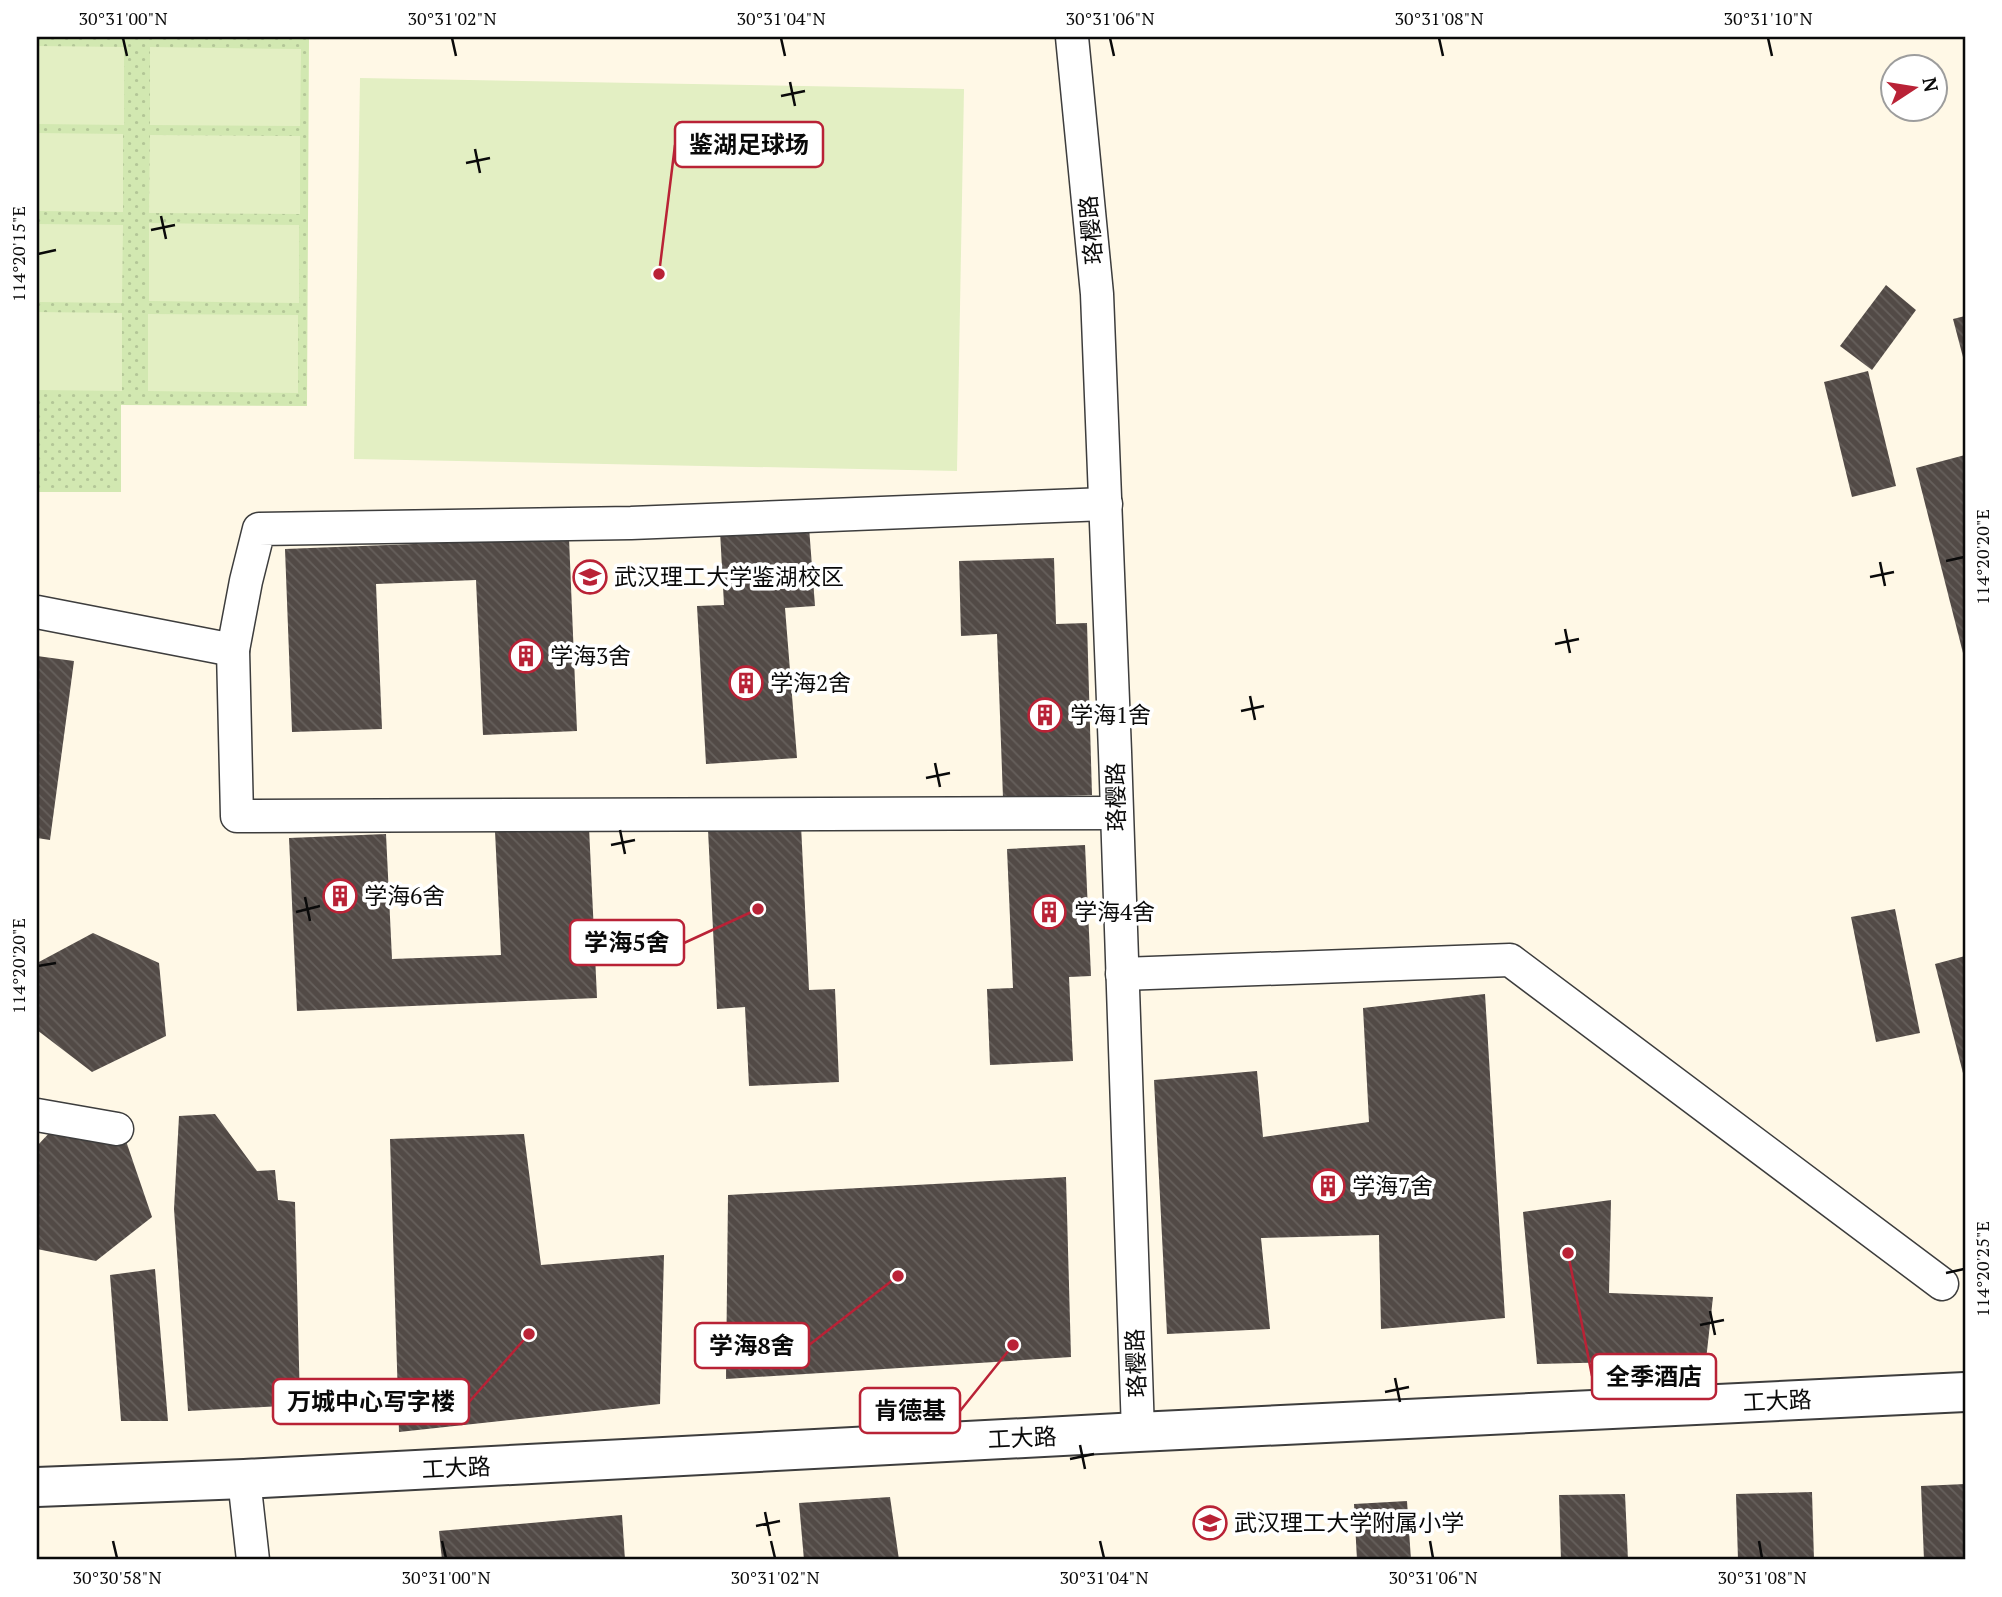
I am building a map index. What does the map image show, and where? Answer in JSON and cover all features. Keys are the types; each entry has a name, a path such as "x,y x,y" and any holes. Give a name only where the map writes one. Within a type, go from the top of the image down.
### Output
{"street":[{"name":"珞樱路","path":"1072,37 1097,294 1138,1432"},
{"path":"1106,504 631,523 259,529 233,650 237,816 1116,813"},
{"path":"37,612 233,650"},
{"path":"1122,974 1510,960 1941,1284"},
{"path":"37,1115 117,1129"},
{"name":"工大路","path":"37,1487 244,1479 1965,1392"},
{"path":"244,1479 253,1560"}],"green space":[{"path":"37,37 309,37 307,406 121,405 121,492 37,492"},
{"path":"37,46 124,47 124,125 37,124"},
{"path":"150,47 301,49 300,126 150,125"},
{"path":"360,78 964,89 957,471 354,459"},
{"path":"37,133 123,134 123,212 37,211"},
{"path":"150,135 300,136 300,214 149,213"},
{"path":"149,223 299,225 299,303 149,301"},
{"path":"37,224 123,225 122,303 37,302"},
{"path":"37,312 122,313 122,391 37,390"},
{"path":"148,314 298,315 298,393 148,391"}],"building":[{"path":"1886,285 1916,310 1872,370 1840,346"},
{"path":"1965,316 1965,361 1964,361 1953,319"},
{"path":"1868,371 1896,486 1852,497 1824,382"},
{"path":"1965,455 1965,657 1964,657 1916,468"},
{"name":"学海2舍","path":"809,527 815,606 785,608 797,758 706,764 697,606 724,605 720,531"},
{"name":"学海3舍","path":"569,538 577,731 483,735 476,580 376,584 382,729 292,732 285,549"},
{"name":"学海1舍","path":"1054,558 1056,624 1087,623 1092,795 1003,798 997,634 961,636 959,561"},
{"path":"37,656 74,661 50,840 37,838"},
{"path":"801,825 809,990 835,989 839,1082 749,1086 745,1007 717,1009 708,830"},
{"name":"学海6舍","path":"589,827 597,998 297,1011 289,838 386,834 392,959 501,955 495,831"},
{"name":"学海4舍","path":"1085,845 1091,976 1069,977 1073,1061 990,1065 987,989 1013,988 1007,849"},
{"path":"1895,909 1920,1033 1876,1042 1851,917"},
{"path":"93,933 159,963 166,1036 92,1072 37,1030 37,963"},
{"path":"1965,956 1965,1077 1964,1077 1935,964"},
{"name":"学海7舍","path":"1485,994 1505,1318 1381,1329 1379,1235 1261,1238 1270,1329 1167,1334 1154,1080 1257,1071 1263,1137 1369,1122 1363,1008"},
{"path":"215,1114 257,1171 275,1170 278,1200 295,1202 300,1405 188,1411 174,1209 179,1116"},
{"path":"53,1129 126,1141 152,1217 96,1261 37,1249 37,1146"},
{"path":"524,1134 541,1265 664,1255 660,1404 399,1432 390,1139"},
{"path":"1066,1177 1071,1357 726,1379 728,1195"},
{"path":"1611,1200 1609,1293 1713,1297 1706,1360 1537,1364 1523,1212"},
{"path":"155,1269 168,1421 121,1421 110,1275"},
{"path":"1965,1484 1965,1560 1924,1560 1921,1486"},
{"path":"1812,1492 1814,1560 1738,1560 1736,1494"},
{"path":"1625,1494 1628,1560 1561,1560 1559,1495"},
{"path":"890,1497 899,1560 804,1560 799,1503"},
{"path":"1407,1501 1411,1560 1357,1560 1354,1504"},
{"path":"622,1515 625,1560 442,1560 439,1531"}],"place":[{"name":"鉴湖足球场","path":"659,274"},
{"name":"武汉理工大学鉴湖校区","path":"590,577"},
{"name":"学海3舍","path":"526,656"},
{"name":"学海2舍","path":"746,683"},
{"name":"学海1舍","path":"1045,715"},
{"name":"学海6舍","path":"340,896"},
{"name":"学海5舍","path":"758,909"},
{"name":"学海4舍","path":"1049,912"},
{"name":"学海7舍","path":"1328,1186"},
{"name":"全季酒店","path":"1568,1253"},
{"name":"学海8舍","path":"898,1276"},
{"name":"万城中心写字楼","path":"529,1334"},
{"name":"肯德基","path":"1013,1345"},
{"name":"武汉理工大学附属小学","path":"1210,1523"}]}
